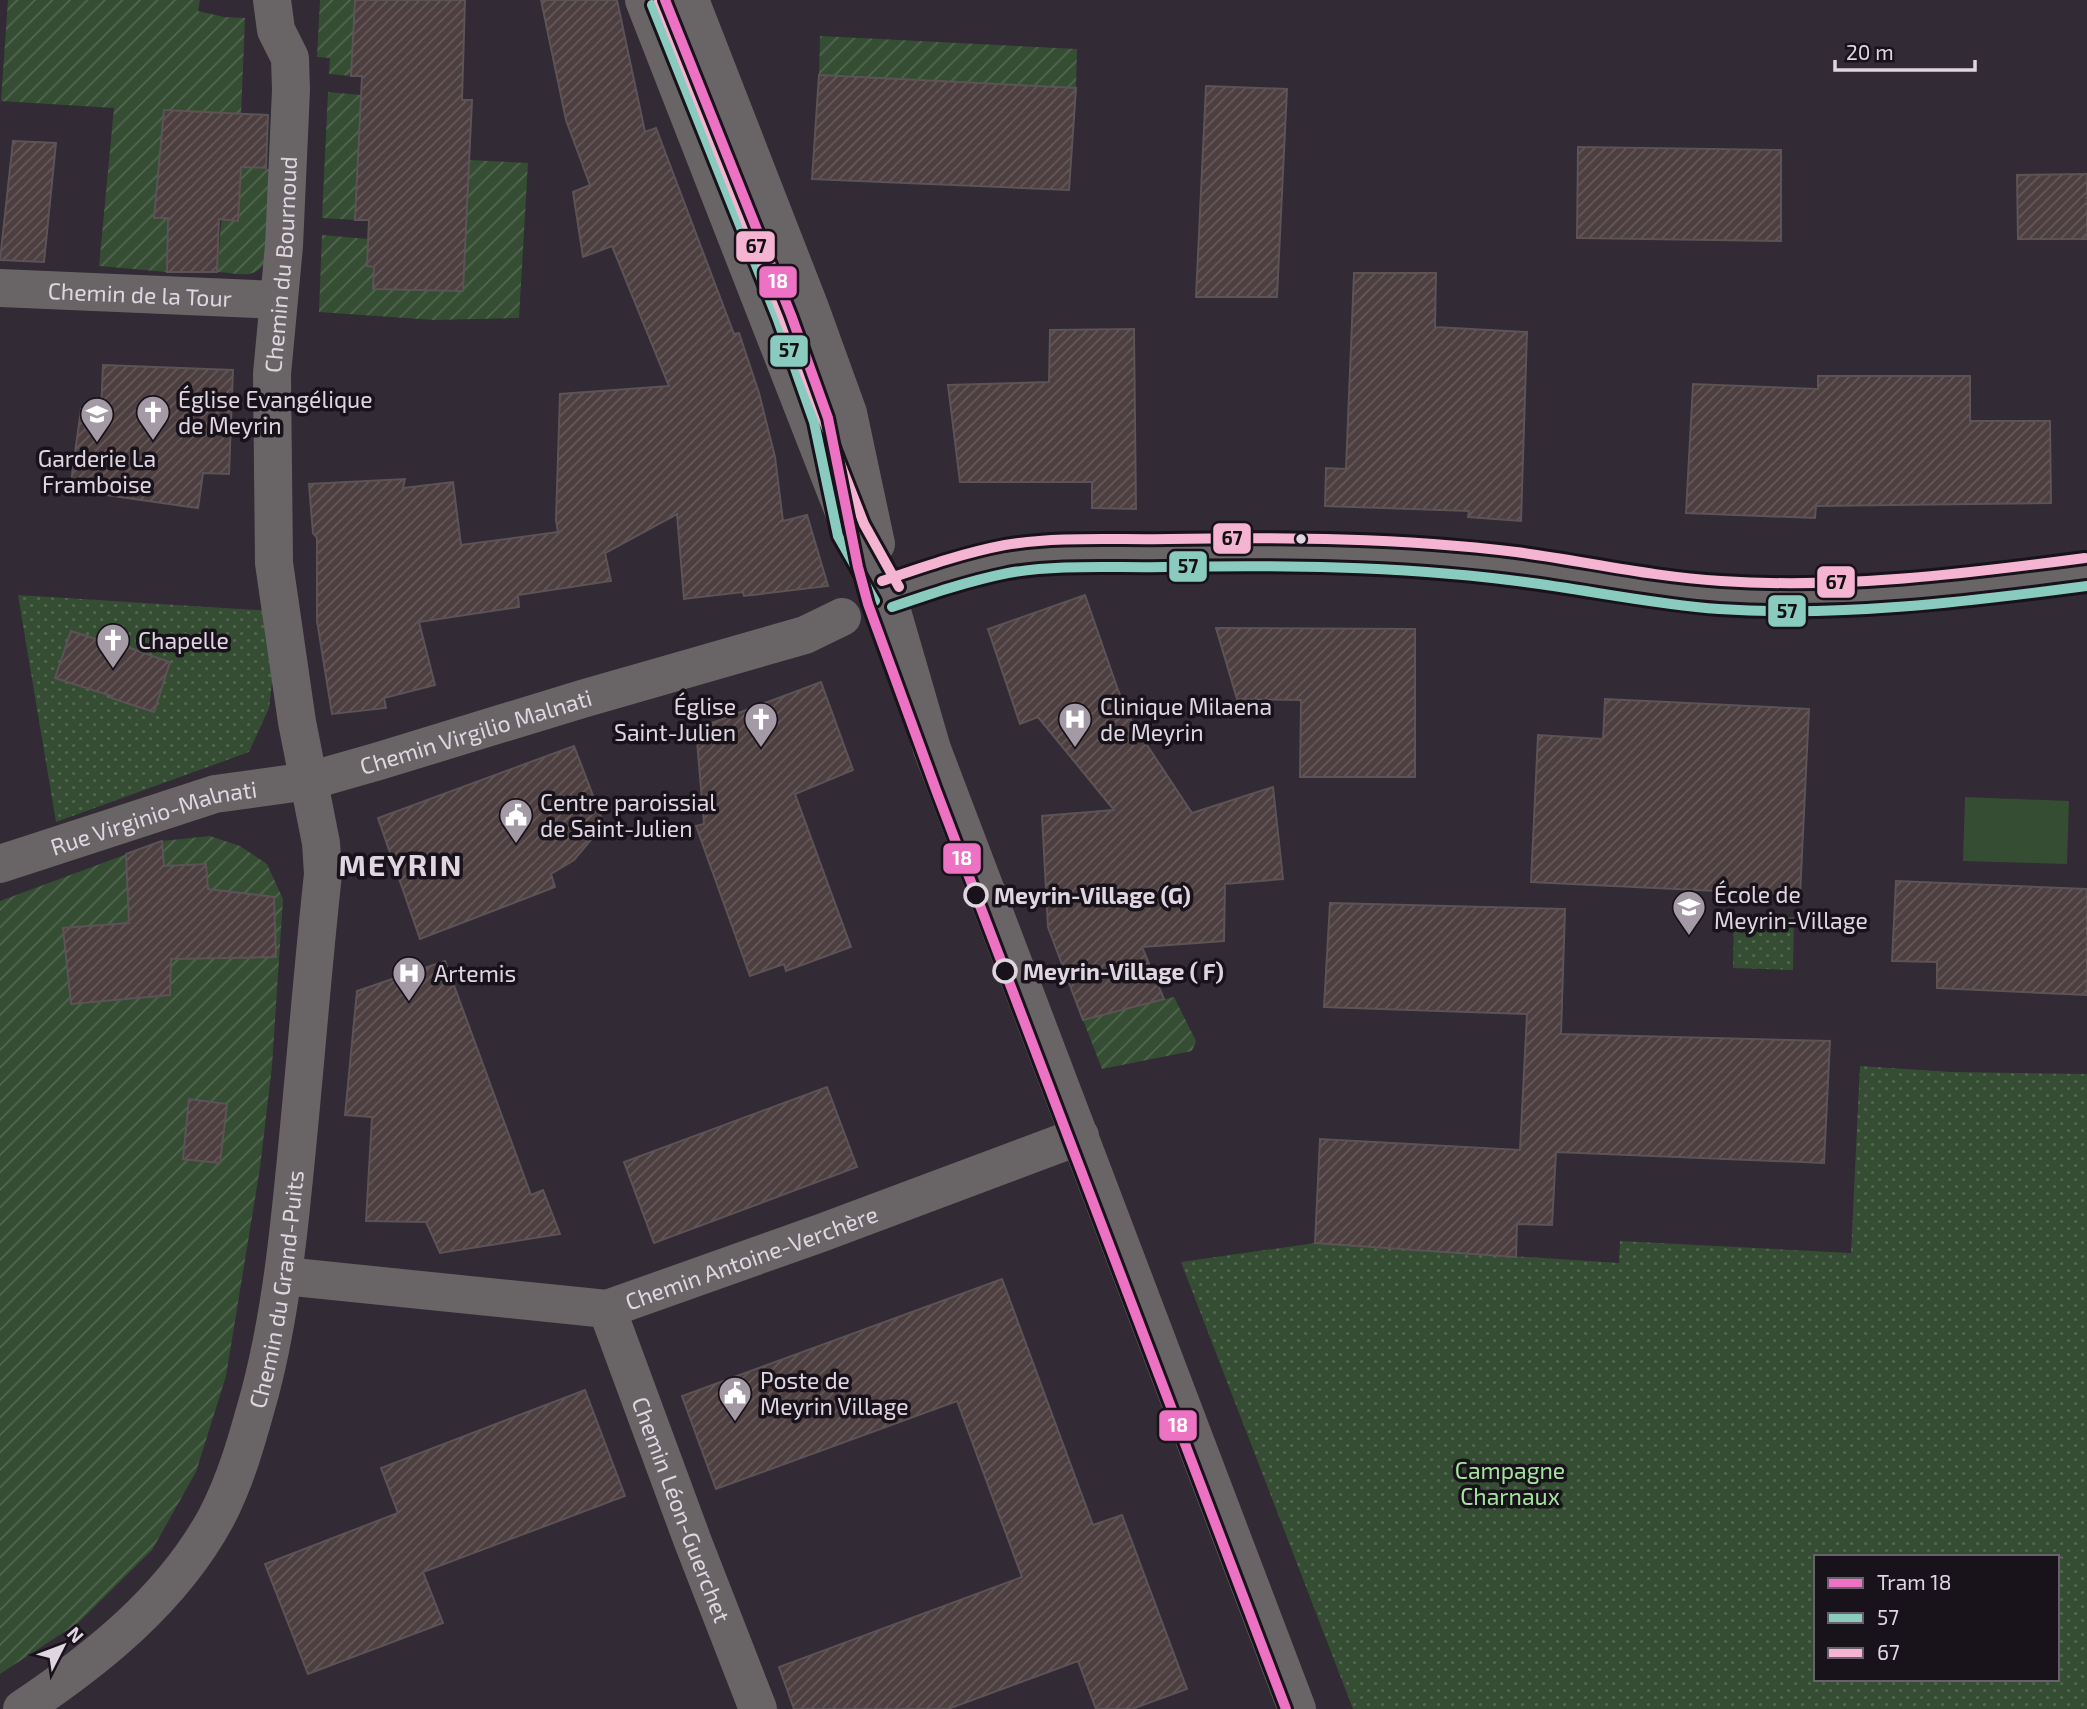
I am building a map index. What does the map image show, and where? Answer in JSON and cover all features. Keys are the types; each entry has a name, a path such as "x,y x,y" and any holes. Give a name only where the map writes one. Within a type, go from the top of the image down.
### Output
{"street":[{"name":"Chemin du Bournoud","path":"272,0 276,30 290,58 291,69 284,233 272,373 274,562 297,722 309,781"},
{"path":"644,0 851,530 887,594"},
{"path":"665,0 791,315 828,418 851,530"},
{"path":"690,0 848,412 887,594 932,749 1297,1709"},
{"name":"Chemin de la Tour","path":"0,288 278,300"},
{"path":"887,594 963,568 1013,558 1144,553 1300,552 1420,555 1515,566 1656,588 1802,598 1955,589 2087,572"},
{"name":"Chemin Virgilio Malnati","path":"309,781 805,635 842,617"},
{"name":"Rue Virginio-Malnati","path":"0,864 215,794 309,781"},
{"name":"Chemin du Grand-Puits","path":"22,1709 64,1681 128,1628 188,1562 216,1519 234,1481 249,1438 267,1370 284,1276 323,874 321,843 309,781"},
{"name":"Chemin Antoine-Verchère","path":"284,1276 607,1309 1080,1136"},
{"name":"Chemin Léon-Guerchet","path":"607,1309 758,1709"}],"green space":[{"path":"8,0 200,0 198,11 224,17 245,18 241,114 164,111 154,217 196,219 167,272 99,266 114,108 1,101"},
{"path":"320,0 355,0 351,76 329,74 330,58 317,57"},
{"path":"820,36 1077,49 1076,88 819,75"},
{"path":"328,92 361,95 355,220 322,218"},
{"path":"469,160 528,163 519,318 434,320 319,312 322,235 368,239 367,266 374,267 373,289 463,291"},
{"path":"226,167 270,169 267,259 263,266 252,273 217,272"},
{"path":"18,595 272,611 276,647 269,708 249,752 56,822"},
{"path":"1965,797 2069,801 2067,864 1963,861"},
{"path":"210,836 240,846 267,864 283,899 272,1066 260,1168 226,1376 196,1472 152,1550 78,1623 0,1674 0,901 162,841"},
{"path":"1734,915 1794,917 1793,970 1733,968"},
{"path":"1174,997 1196,1041 1192,1051 1102,1069 1083,1020"},
{"name":"Campagne Charnaux","path":"1860,1066 1952,1072 2087,1074 2087,1709 1353,1709 1181,1262 1315,1243 1619,1263 1620,1241 1851,1253"}],"building":[{"path":"355,0 465,0 462,100 472,100 463,291 373,289 374,267 367,266 369,220 355,220 362,76 351,76"},
{"path":"541,0 617,0 645,132 656,128 734,334 739,333 759,393 775,457 783,521 807,515 828,586 744,596 743,592 684,599 677,514 605,553 611,581 518,595 519,607 419,622 435,685 384,698 386,708 332,714 317,621 317,538 313,533 309,484 405,479 403,488 453,482 461,545 558,532 556,520 560,394 669,386 612,246 583,257 573,192 590,185 566,120"},
{"path":"819,75 1076,88 1069,190 812,179"},
{"path":"1206,86 1287,89 1277,297 1196,297"},
{"path":"164,110 268,115 266,168 241,167 238,221 219,219 217,272 167,272 168,218 154,218"},
{"path":"13,141 56,143 44,262 0,260"},
{"path":"1578,147 1781,150 1781,241 1577,238"},
{"path":"2087,174 2087,239 2018,239 2017,175"},
{"path":"1354,273 1436,273 1435,327 1527,332 1521,521 1468,517 1469,511 1325,506 1326,468 1346,469"},
{"path":"1134,329 1136,509 1092,508 1092,482 960,482 948,385 1049,382 1050,330"},
{"name":"Église Evangélique de Meyrin","path":"103,365 233,370 229,474 203,473 198,508 70,490 81,409 101,412"},
{"path":"1818,376 1970,376 1970,421 2050,421 2051,503 1816,506 1815,518 1686,513 1693,384 1818,389"},
{"path":"1085,595 1118,690 1133,724 1192,813 1273,787 1283,879 1225,884 1224,941 1142,947 1164,999 1083,1020 1048,927 1042,816 1114,810 1038,717 1020,724 988,629"},
{"path":"1216,628 1415,629 1415,777 1300,777 1301,700 1237,699"},
{"name":"Chapelle","path":"71,631 170,662 154,712 55,678"},
{"path":"821,682 853,770 795,794 851,947 786,971 784,964 750,976 696,826 704,824 696,729"},
{"path":"1605,699 1809,709 1800,895 1531,882 1538,735 1603,739"},
{"path":"574,746 607,832 594,836 574,860 551,874 555,887 420,939 378,818"},
{"path":"162,841 164,866 206,864 208,889 274,897 276,957 171,959 170,995 71,1004 63,928 129,923 126,854"},
{"path":"1896,881 2087,889 2087,995 1937,988 1937,962 1892,961"},
{"path":"1330,903 1565,909 1561,1034 1830,1041 1824,1163 1556,1152 1552,1225 1517,1224 1516,1257 1315,1243 1320,1139 1520,1150 1527,1014 1324,1007"},
{"path":"445,961 531,1195 543,1190 560,1234 440,1253 426,1222 366,1221 372,1117 345,1115 357,991"},
{"path":"827,1087 857,1167 654,1243 624,1162"},
{"path":"189,1099 227,1104 220,1163 183,1159"},
{"path":"1002,1279 1093,1525 1122,1515 1187,1689 1132,1709 1096,1709 1078,1661 948,1709 794,1709 779,1667 1022,1577 957,1401 716,1489 682,1396"},
{"path":"585,1390 625,1496 423,1572 443,1623 308,1674 265,1564 398,1513 381,1468"}],"tunnel":[{"path":"666,0 709,116"}],"tram line":[{"name":"18","path":"665,0 791,315 828,418 868,604 936,790 1286,1709"}],"transit line":[{"name":"67","path":"659,0 864,524 899,587"},
{"name":"57","path":"652,5 778,320 814,422 838,536 875,601"},
{"name":"67","path":"882,581 958,556 1005,545 1087,539 1386,541 1516,552 1669,576 1767,583 1903,578 2085,558"},
{"name":"57","path":"892,607 1008,573 1086,567 1380,569 1535,583 1693,607 1765,611 1903,606 2087,586"}],"place":[{"name":"Église Evangélique de Meyrin","path":"153,442"},
{"name":"Garderie La Framboise","path":"97,444"},
{"name":"Chapelle","path":"113,670"},
{"name":"Église Saint-Julien","path":"761,749"},
{"name":"Clinique Milaena de Meyrin","path":"1075,749"},
{"name":"Centre paroissial de Saint-Julien","path":"516,845"},
{"name":"Meyrin-Village (G)","path":"976,895"},
{"name":"École de Meyrin-Village","path":"1689,937"},
{"name":"Meyrin-Village ( F)","path":"1005,971"},
{"name":"Artemis","path":"409,1003"},
{"name":"Poste de Meyrin Village","path":"735,1423"}],"district":[{"name":"MEYRIN","path":"401,864"}]}
